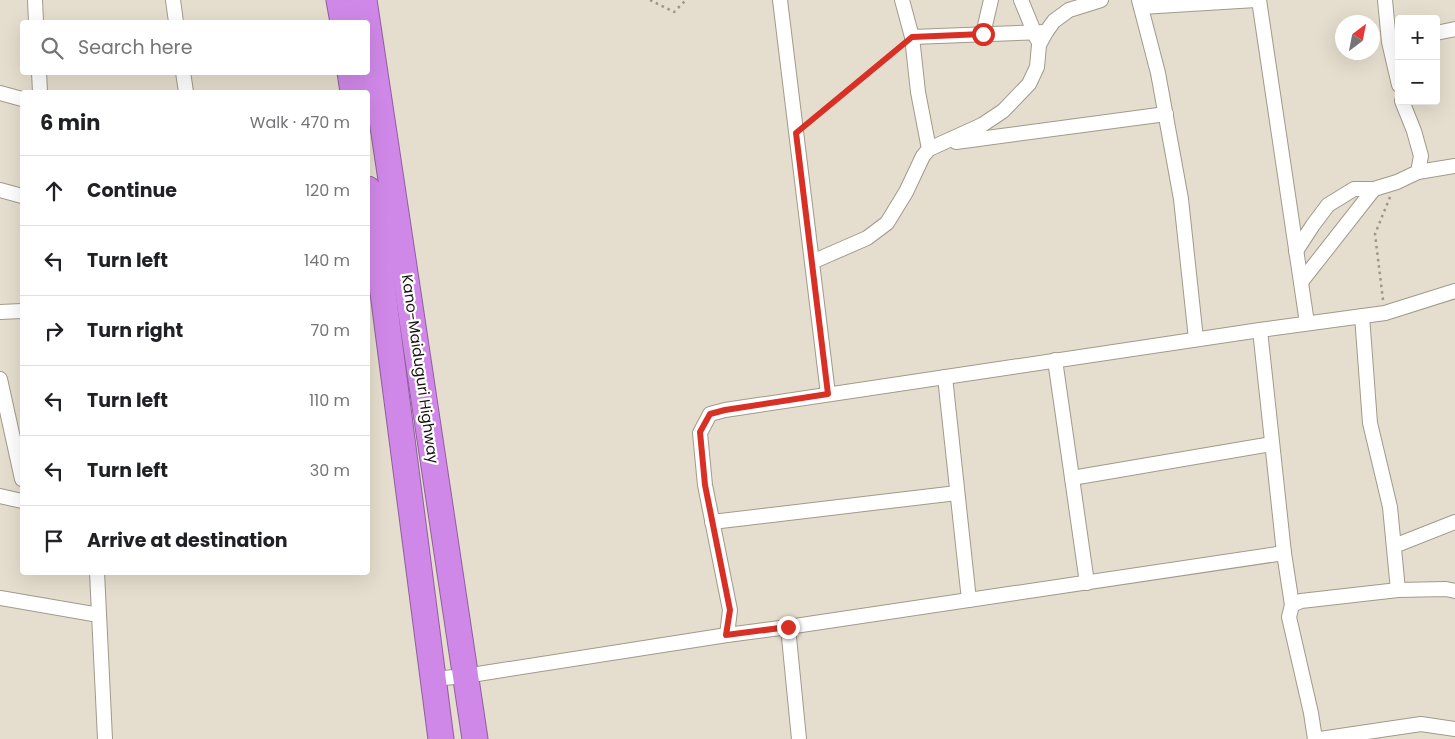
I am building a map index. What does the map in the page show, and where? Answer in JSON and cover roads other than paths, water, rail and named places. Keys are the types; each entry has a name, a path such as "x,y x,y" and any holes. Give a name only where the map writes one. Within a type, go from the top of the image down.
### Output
{"highway":[{"path":"339,0 343,20"},
{"name":"Kano-Maiduguri Highway","path":"364,0 367,20"},
{"name":"Kano-Maiduguri Highway","path":"370,40 475,739"},
{"path":"350,75 353,90"},
{"name":"Kano-Maiduguri Highway","path":"370,216 374,270 441,739"}],"street":[{"path":"35,0 36,20"},
{"path":"173,0 176,20"},
{"path":"780,0 828,394"},
{"path":"902,0 912,37 918,92 929,150"},
{"path":"983,34 991,0"},
{"path":"812,262 867,238 887,223 906,192 923,156 929,150 982,124 1003,111 1029,84 1037,67 1040,36 1021,0"},
{"path":"912,37 983,34 1040,36 1054,21 1069,10 1101,0"},
{"path":"1196,339 1181,200 1158,73 1140,4 1257,0 1307,323"},
{"path":"1385,0 1396,60"},
{"path":"1440,32 1455,29"},
{"path":"39,75 40,90"},
{"path":"183,75 186,90"},
{"path":"0,93 20,98"},
{"path":"1404,105 1421,156 1418,172"},
{"path":"943,144 1166,114"},
{"path":"1296,251 1328,205 1354,189 1374,189 1397,182 1418,172 1455,166"},
{"path":"1301,282 1374,189"},
{"path":"0,190 20,195"},
{"path":"726,635 730,610 705,485 700,432 710,414 725,410 1054,360 1385,313 1455,291"},
{"path":"0,312 20,311"},
{"path":"1362,316 1370,423 1390,507 1398,590"},
{"path":"1260,330 1284,553 1292,605 1289,617 1311,713 1315,739"},
{"path":"1054,360 1087,583"},
{"path":"945,377 969,600"},
{"path":"0,379 20,470"},
{"path":"1072,478 1272,444"},
{"path":"712,522 957,493"},
{"path":"0,496 20,501"},
{"path":"1394,546 1455,522"},
{"path":"433,679 465,676 726,635 1284,553"},
{"path":"97,575 105,739"},
{"path":"1292,605 1302,601 1398,590 1446,589 1455,591"},
{"path":"0,598 99,616"},
{"path":"788,627 799,739"},
{"path":"1320,739 1421,724 1455,729"}]}
